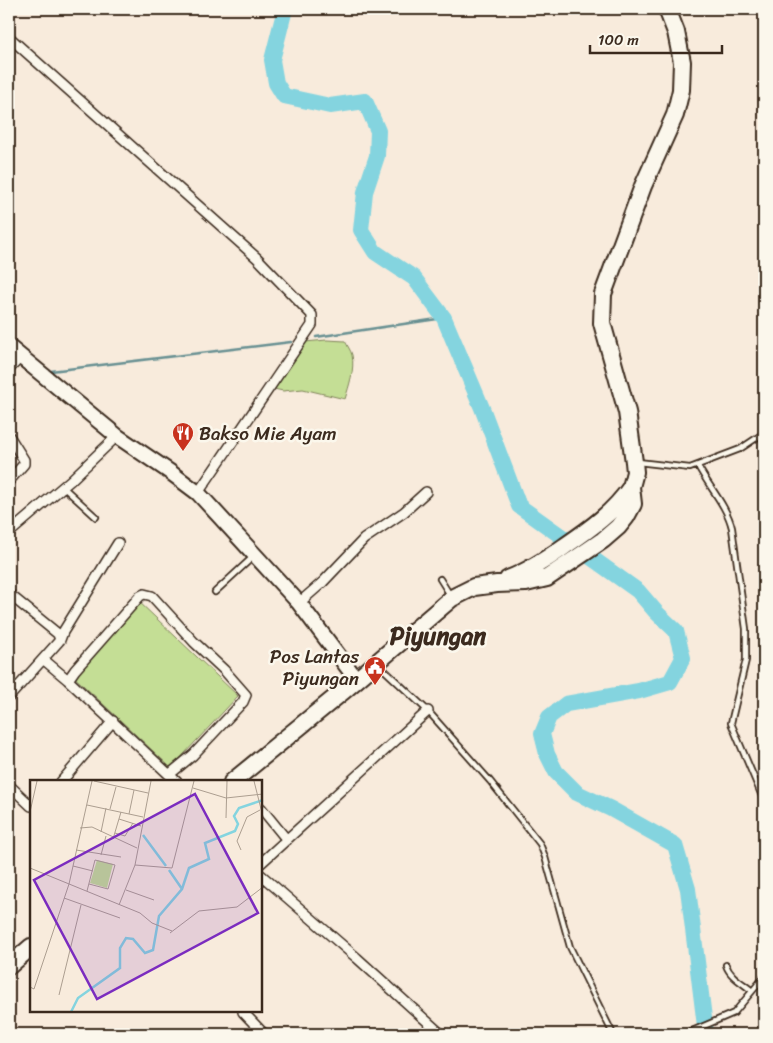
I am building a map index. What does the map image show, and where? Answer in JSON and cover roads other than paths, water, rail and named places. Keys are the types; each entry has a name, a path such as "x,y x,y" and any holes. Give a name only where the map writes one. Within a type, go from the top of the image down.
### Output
{"highway":[{"path":"497,584 538,566 596,525 622,500 631,487 635,472 627,412 602,323 603,294 643,186 675,115 681,90 682,62 676,32 667,9"},
{"path":"236,780 452,598 474,587 526,583 547,578 603,540 618,527 633,504 631,487"},
{"path":"9,966 30,948"}],"main road":[{"path":"9,347 117,436 198,493 299,604 357,680"}],"street":[{"path":"9,37 257,258 312,315 312,325 198,493"},
{"path":"9,369 21,357"},
{"path":"9,436 24,460 24,464 9,481"},
{"path":"9,533 63,487 117,436"},
{"path":"299,604 364,539 404,512 426,492"},
{"path":"9,697 60,640 63,632 118,543"},
{"path":"9,594 58,634 60,640"},
{"path":"68,680 140,596 144,594 152,596 194,642 246,694 242,702 193,755 170,774"},
{"path":"43,659 176,780"},
{"path":"262,862 428,711"},
{"path":"63,780 113,721"},
{"path":"9,785 30,805"},
{"path":"262,809 287,840"},
{"path":"262,876 441,1034"},
{"path":"244,1013 264,1034"}],"lane":[{"path":"634,462 690,468 740,449 764,433"},
{"path":"698,466 706,482 729,514 732,528 746,629 746,660 730,723 764,801"},
{"path":"63,487 96,517"},
{"path":"214,592 254,555"},
{"path":"440,579 452,598"},
{"path":"376,662 428,711 490,781 540,844 570,947 613,1034"},
{"path":"726,965 732,975 752,991"},
{"path":"685,1034 734,1013 764,977"}],"waterway":[{"path":"285,9 272,60 276,83 284,96 330,106 365,101 378,131 377,156 365,192 361,230 375,252 414,278 444,318 482,408 519,506 638,591 676,631 683,658 670,682 639,691 566,704 549,717 542,734 547,754 556,772 577,793 611,809 675,845 688,889 706,1034"},
{"path":"316,337 444,318"},
{"path":"51,371 291,342"}],"place":[{"name":"Bakso Mie Ayam","path":"183,452"},
{"name":"Pos Lantas Piyungan","path":"375,686"}],"district":[{"name":"Piyungan","path":"438,636"}]}
